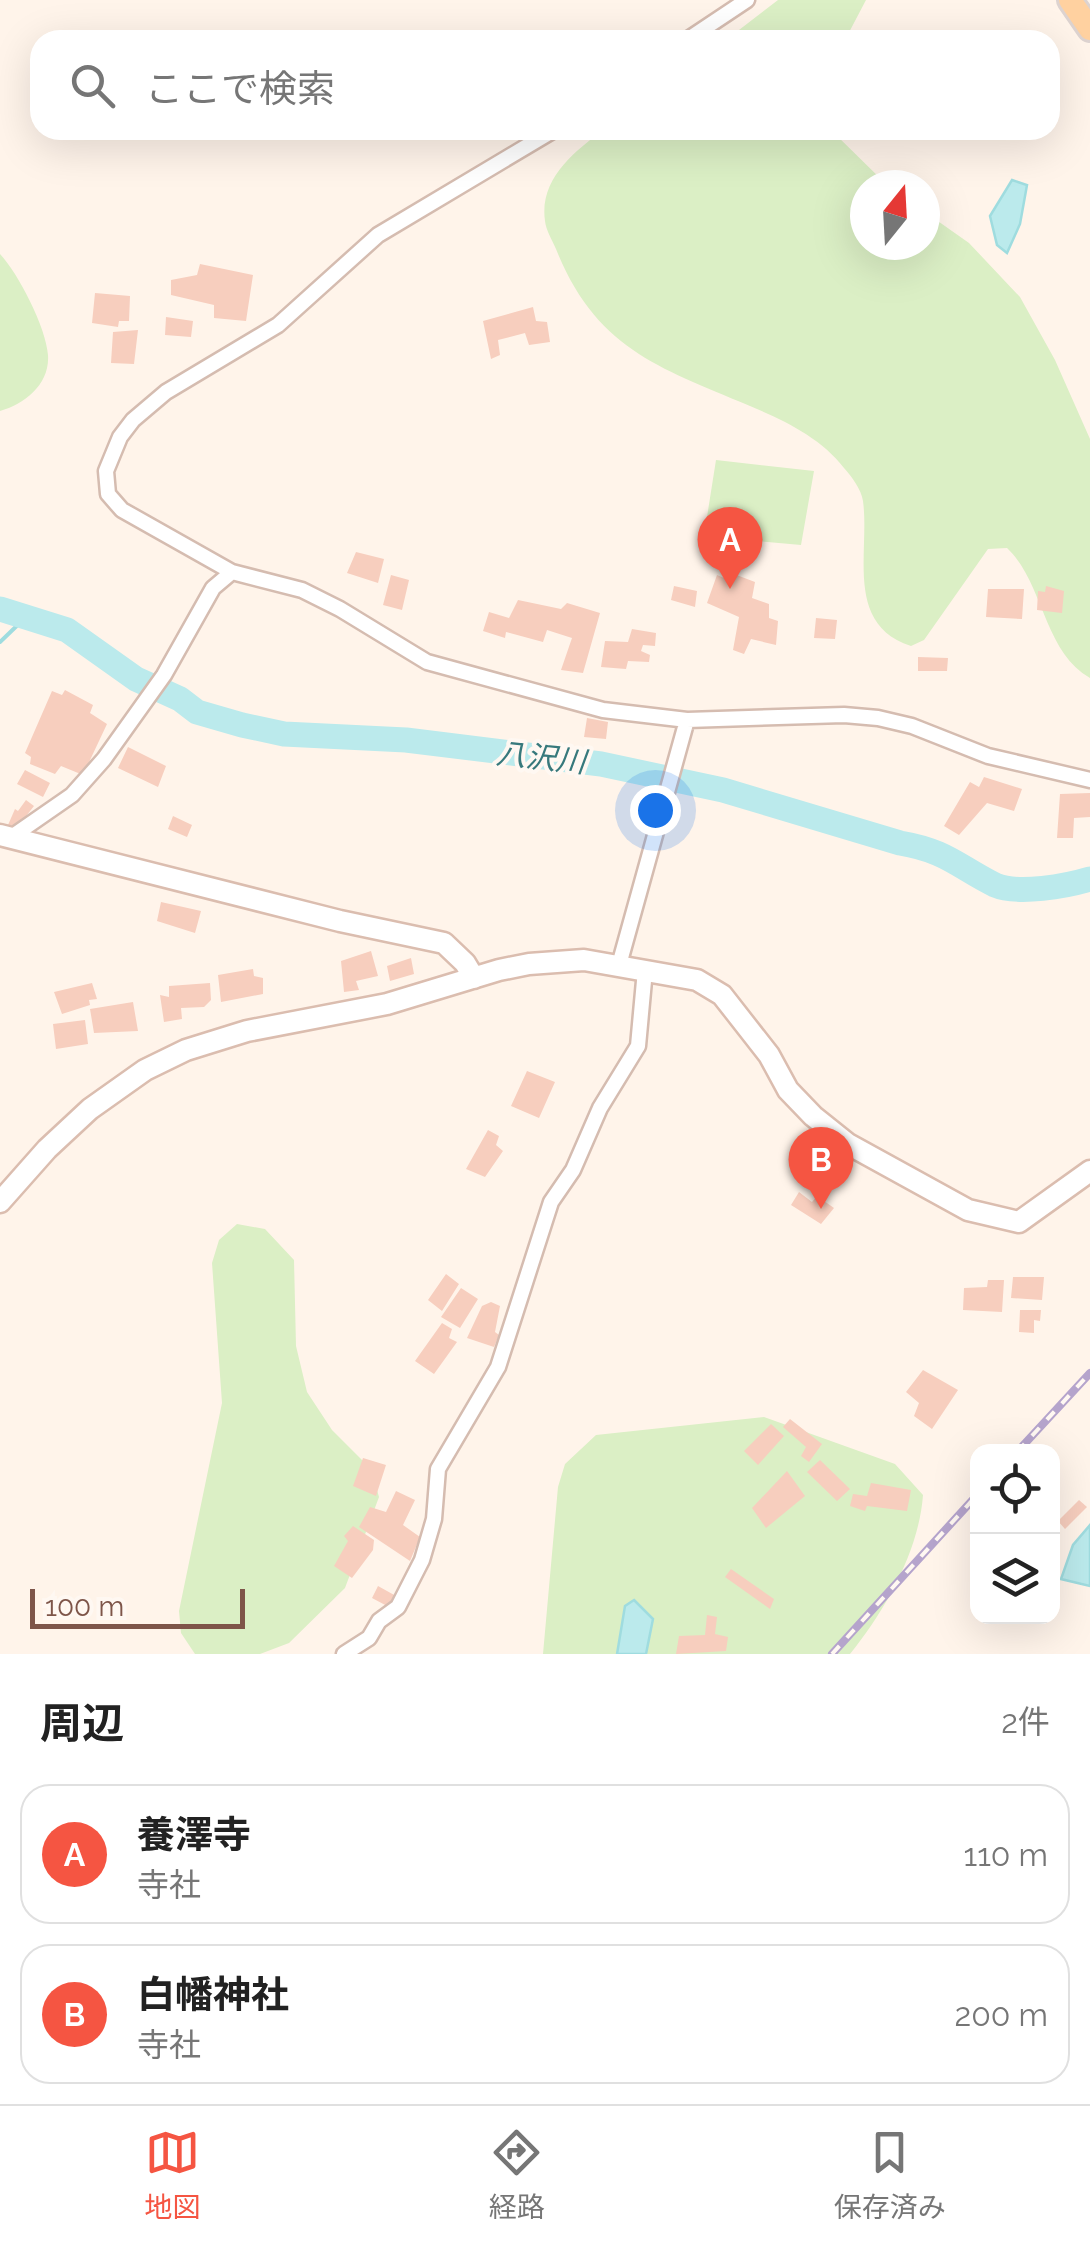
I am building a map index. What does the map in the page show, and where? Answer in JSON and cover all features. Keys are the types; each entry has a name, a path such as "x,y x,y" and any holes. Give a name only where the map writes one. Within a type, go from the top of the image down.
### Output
{"main road":[{"path":"1070,0 1090,29"}],"street":[{"path":"702,30 748,0"},
{"path":"537,140 378,235 278,325 166,392 120,437 106,471 108,494 122,510 232,572 302,590 427,662 603,710 686,720 844,715 878,718 912,726 988,756 1090,780"},
{"path":"5,836 72,795 104,759 164,675 213,588 232,572"},
{"path":"619,966 686,720"},
{"path":"5,836 444,943 465,962 474,978"},
{"path":"0,1202 90,1108 146,1070 186,1050 212,1040 370,1008 474,978 551,962 584,960 697,980 722,995 769,1055 788,1090 812,1116 848,1144 968,1210 1020,1222 1090,1170"},
{"path":"344,1654 370,1638 379,1621 398,1606 422,1560 434,1520 438,1469 498,1367 551,1202 574,1170 600,1108 638,1046 646,970"}],"green space":[{"path":"778,0 866,0 850,30 739,30"},
{"path":"591,140 841,140 872,170 850,170 850,260 940,260 940,223 969,243 1020,297 1055,360 1090,439 1090,678 1062,651 1029,579 1007,548 988,549 924,640 911,646 890,636 876,621 868,604 862,497 853,479 815,440 769,414 663,368 637,353 592,312 573,284 545,221 547,192 561,168"},
{"path":"0,254 30,301 46,343 48,365 34,391 0,411"},
{"path":"716,460 814,471 801,545 704,536"},
{"path":"237,1224 265,1229 294,1260 296,1346 307,1392 332,1430 371,1469 379,1497 345,1588 289,1643 260,1654 195,1654 181,1633 179,1611 222,1403 212,1263 219,1240"},
{"path":"764,1417 895,1464 923,1495 915,1537 898,1579 876,1619 850,1654 543,1654 558,1487 565,1464 596,1435"}],"water":[{"path":"1012,180 1027,185 1020,224 1007,253 997,245 990,216"},
{"path":"1090,1525 1090,1586 1061,1579 1073,1545"},
{"path":"634,1600 653,1619 646,1654 617,1654 625,1606"}],"building":[{"path":"200,264 253,275 246,321 214,318 214,305 171,295 171,280 197,275"},
{"path":"95,293 130,296 129,321 119,321 118,327 92,323"},
{"path":"533,307 536,321 547,322 550,342 529,345 525,333 498,340 500,355 491,359 483,321"},
{"path":"166,317 193,321 191,337 165,335"},
{"path":"138,330 134,364 111,363 113,332"},
{"path":"356,552 384,559 378,583 347,573"},
{"path":"726,571 755,582 752,598 769,604 769,618 778,621 776,645 751,639 744,654 733,650 739,617 707,603 717,575 724,578"},
{"path":"391,575 409,580 402,610 383,605"},
{"path":"674,586 697,591 695,607 671,600"},
{"path":"1046,586 1064,591 1062,613 1037,610 1038,591 1045,592"},
{"path":"988,589 1024,589 1022,619 986,617"},
{"path":"518,600 561,609 567,603 600,613 583,673 561,670 572,638 547,630 543,642 506,632 505,638 483,631 489,612 509,618"},
{"path":"816,618 837,620 835,639 814,638"},
{"path":"632,629 656,633 655,646 643,645 641,651 650,655 649,662 628,661 626,669 601,667 605,641 628,642"},
{"path":"918,657 948,658 947,671 918,671"},
{"path":"65,690 93,705 90,713 107,724 83,775 61,766 55,774 30,764 31,757 25,753 52,691 62,695"},
{"path":"587,718 608,722 606,739 584,737"},
{"path":"128,747 166,766 158,787 118,768"},
{"path":"25,770 50,783 43,797 17,784"},
{"path":"984,777 1022,789 1014,811 987,803 959,835 944,826 970,782 979,787"},
{"path":"1090,793 1090,817 1074,818 1073,838 1057,838 1060,794"},
{"path":"26,800 34,806 19,825 8,825 15,809 18,811"},
{"path":"173,816 192,825 187,837 168,829"},
{"path":"161,902 201,911 195,933 157,921"},
{"path":"371,951 378,976 356,981 359,990 344,992 341,961"},
{"path":"411,958 414,974 390,981 387,966"},
{"path":"253,969 254,976 263,978 263,994 221,1002 218,975"},
{"path":"92,983 97,999 62,1014 54,992"},
{"path":"210,983 211,1000 204,1007 181,1008 182,1019 164,1022 160,995 169,997 169,986"},
{"path":"133,1002 138,1031 94,1033 90,1009"},
{"path":"85,1020 88,1044 56,1049 53,1024"},
{"path":"527,1071 555,1082 539,1118 511,1106"},
{"path":"488,1130 499,1136 496,1145 503,1151 485,1177 466,1169"},
{"path":"799,1192 812,1202 817,1196 834,1208 821,1224 791,1205"},
{"path":"446,1274 459,1284 442,1311 428,1300"},
{"path":"1013,1277 1044,1277 1042,1300 1011,1298"},
{"path":"988,1280 1004,1280 1002,1312 963,1310 964,1288 987,1287"},
{"path":"461,1288 478,1299 460,1328 441,1317"},
{"path":"491,1302 500,1306 495,1332 499,1335 494,1347 467,1338 482,1306"},
{"path":"1020,1310 1041,1310 1040,1321 1034,1320 1034,1333 1019,1332"},
{"path":"442,1323 452,1329 449,1338 457,1342 434,1374 415,1361"},
{"path":"923,1370 958,1390 932,1429 914,1416 919,1403 906,1392"},
{"path":"790,1419 822,1444 809,1462 801,1456 806,1447 783,1427"},
{"path":"771,1424 784,1436 758,1465 744,1451"},
{"path":"363,1458 386,1465 376,1496 353,1486"},
{"path":"820,1460 850,1489 837,1501 807,1472"},
{"path":"787,1471 805,1496 766,1528 752,1508"},
{"path":"871,1483 911,1490 907,1511 867,1506 865,1511 850,1506 853,1494 867,1496"},
{"path":"396,1491 415,1500 403,1525 420,1537 410,1561 359,1527 370,1507 386,1512"},
{"path":"1079,1500 1087,1507 1065,1529 1060,1519"},
{"path":"353,1526 374,1540 373,1550 352,1578 334,1566 348,1541 344,1536"},
{"path":"731,1569 774,1599 770,1609 725,1577"},
{"path":"378,1586 396,1596 389,1607 372,1598"},
{"path":"707,1615 717,1617 715,1634 728,1637 726,1651 676,1654 679,1636 705,1635"}],"waterway":[{"name":"八沢川","path":"0,609 67,630 136,679 180,699 197,712 242,725 284,734 406,740 601,764 723,790 929,850 1005,888 1042,888 1090,879"},
{"path":"0,642 26,617"}],"railway":[{"path":"1024,1444 1090,1373"},
{"path":"832,1654 970,1503"}],"place":[{"name":"養澤寺","path":"730,589"},
{"name":"白幡神社","path":"821,1209"}]}
